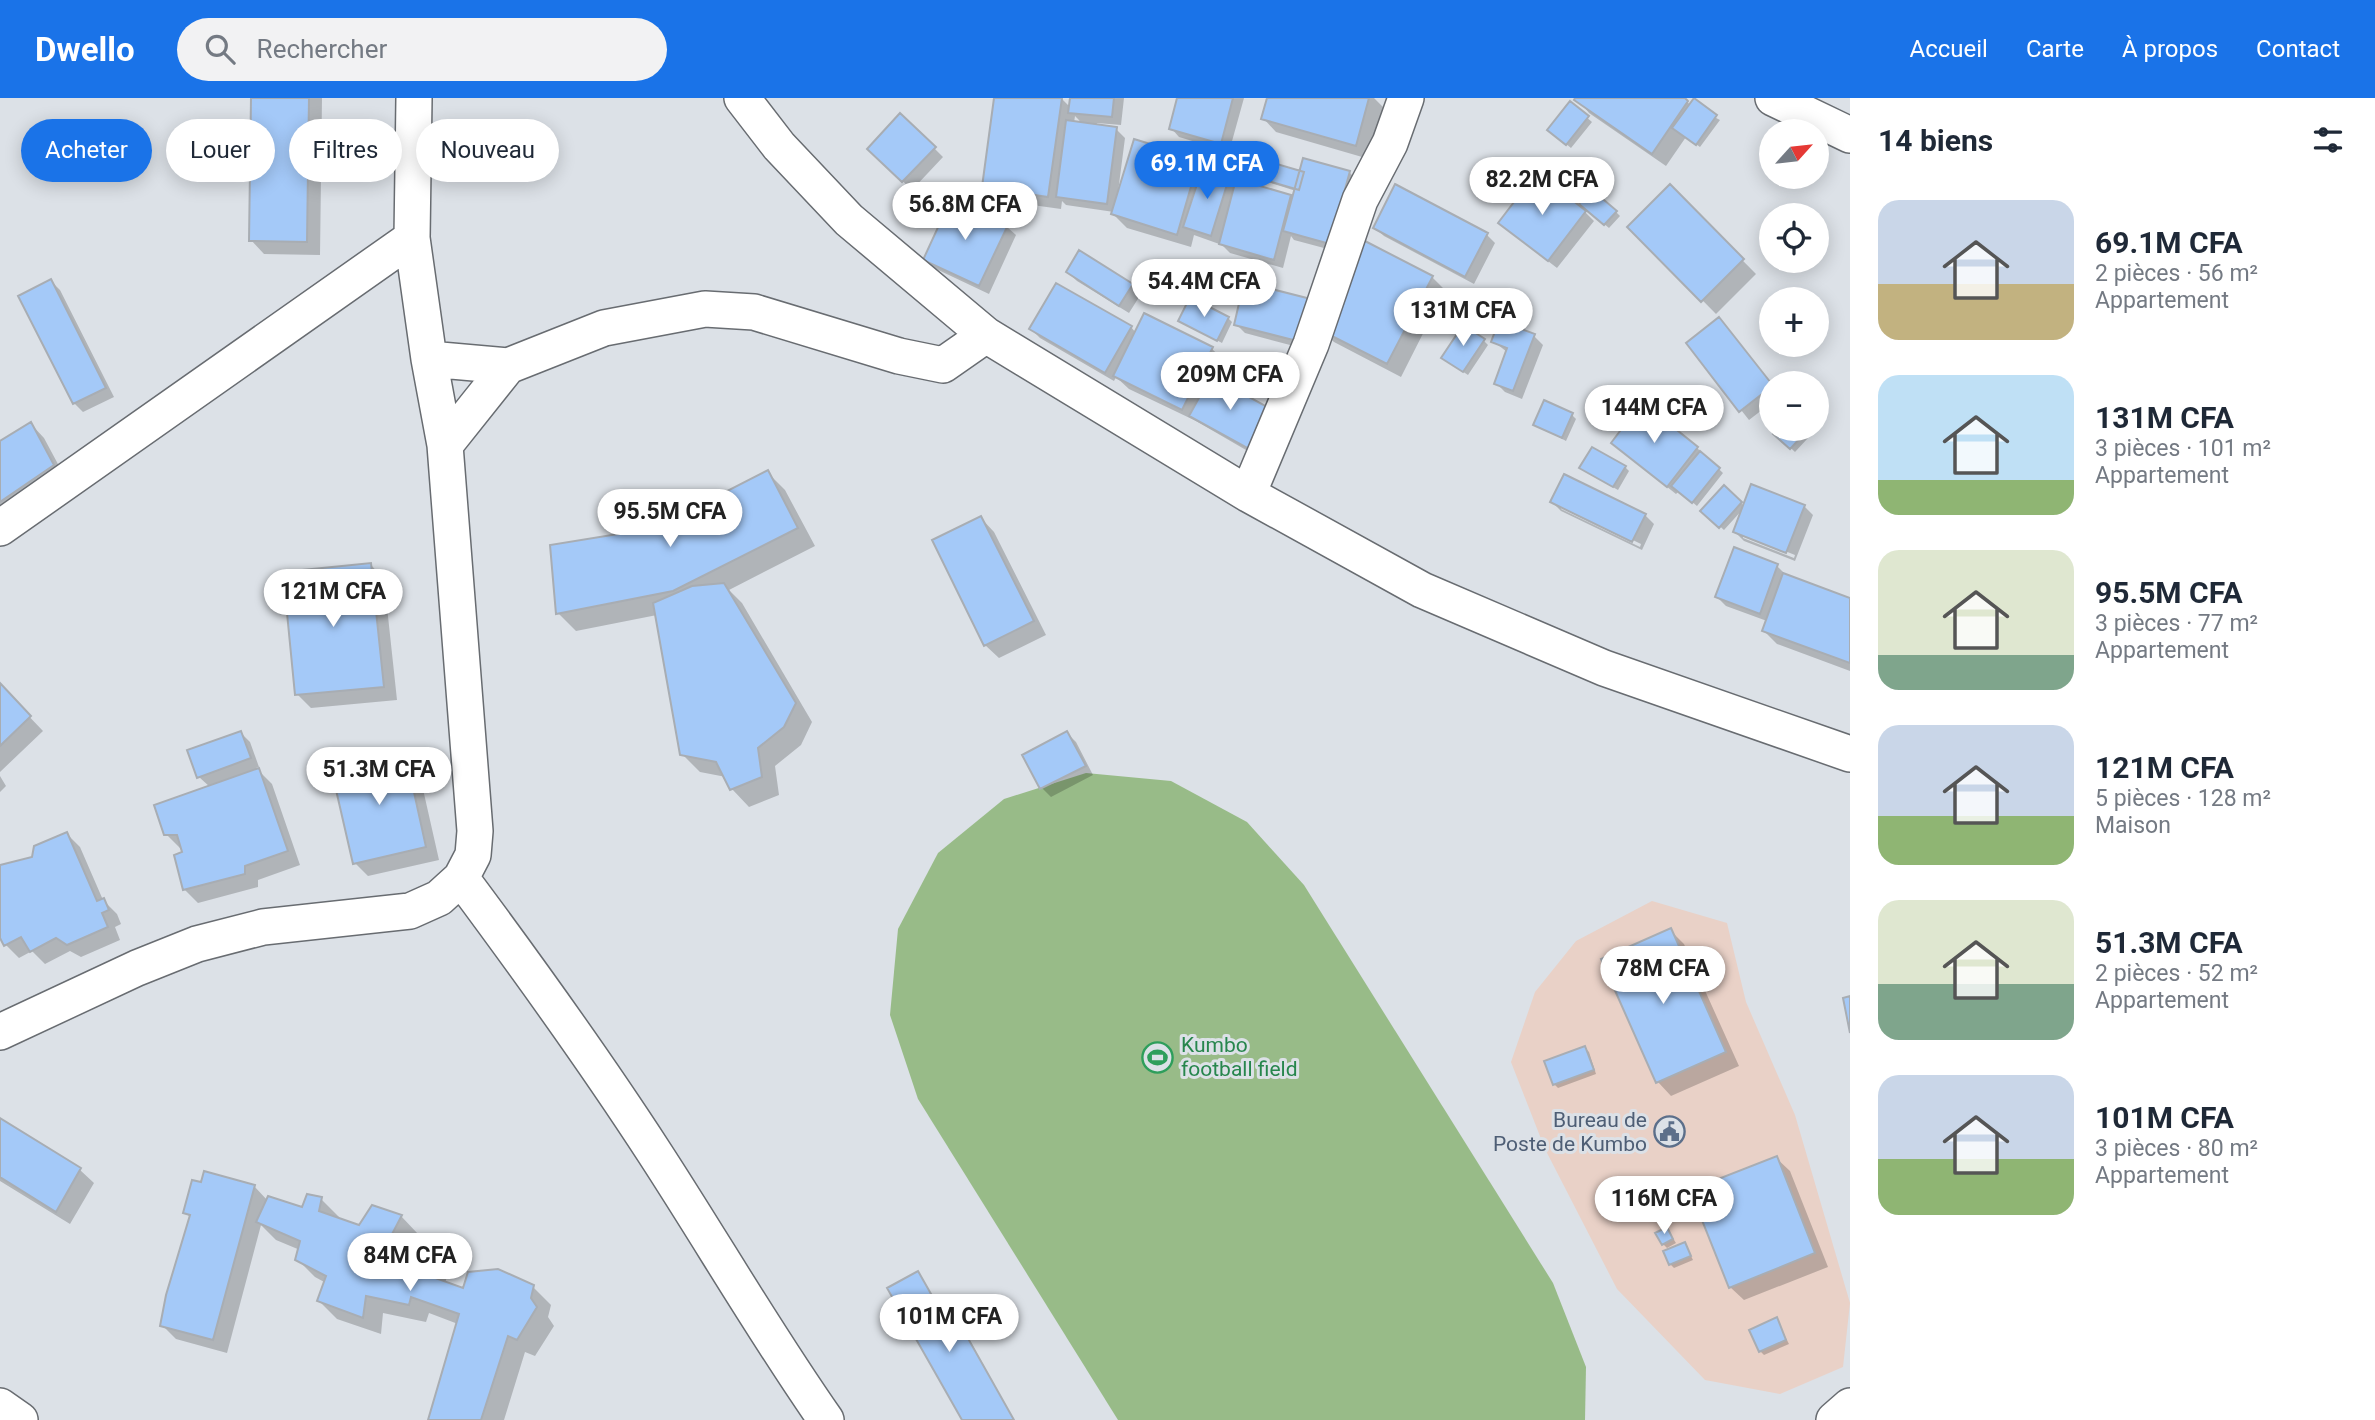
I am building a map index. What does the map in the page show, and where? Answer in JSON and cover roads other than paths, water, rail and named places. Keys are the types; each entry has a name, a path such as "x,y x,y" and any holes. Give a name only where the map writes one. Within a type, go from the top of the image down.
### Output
{"street":[{"path":"0,1032 137,968 197,944 263,927 410,911 439,898 461,878 473,855 475,831 445,445 429,359 412,238 414,98"},
{"path":"1248,494 1311,344 1360,200 1390,142 1406,98"},
{"path":"1773,98 1850,135"},
{"path":"748,101 779,146 849,220 986,335 1248,494 1422,590 1604,668 1850,754"},
{"path":"0,528 412,238"},
{"path":"429,359 508,366 604,328 705,309 754,312 900,356 943,365 986,335"},
{"path":"445,445 508,366"},
{"path":"461,878 545,991 607,1082 826,1420"},
{"path":"0,1406 20,1420"},
{"path":"1834,1420 1850,1406"}],"place":[{"name":"Kumbo football field","path":"1158,1057"},
{"name":"Bureau de Poste de Kumbo","path":"1670,1132"}]}
